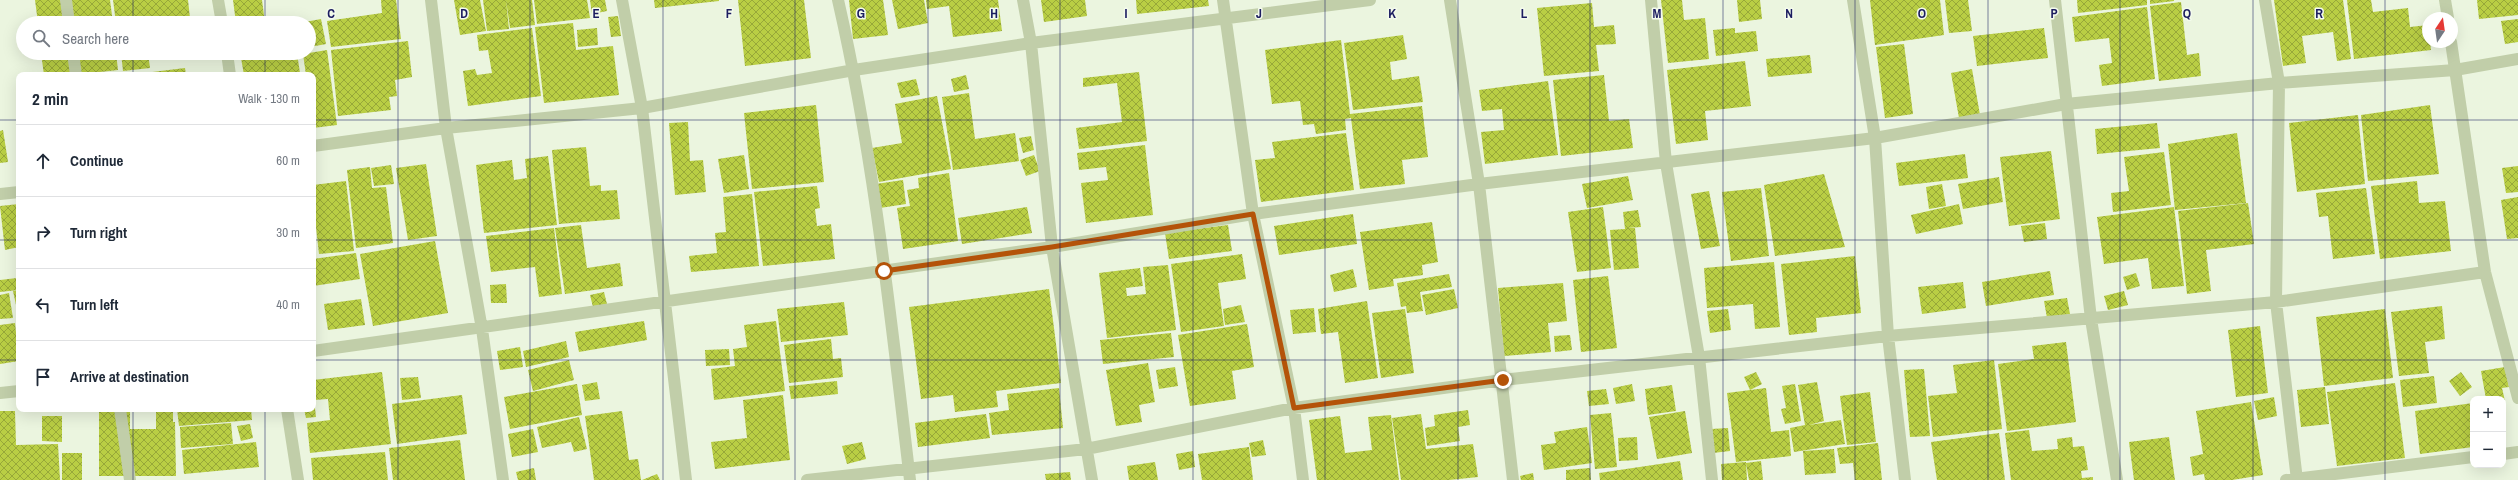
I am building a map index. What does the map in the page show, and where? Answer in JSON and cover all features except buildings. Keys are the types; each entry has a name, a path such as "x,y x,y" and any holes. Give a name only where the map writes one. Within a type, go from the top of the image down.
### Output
{"street":[{"path":"66,0 68,16"},
{"path":"218,0 221,16"},
{"path":"431,0 446,128 482,329 503,480"},
{"path":"622,0 642,108 686,480"},
{"path":"838,0 854,70 884,271 909,475"},
{"path":"1023,0 1031,43 1052,247 1092,480"},
{"path":"1223,0 1224,19 1253,214 1294,408 1303,480"},
{"path":"316,146 446,128 642,108 854,70 1031,43 1370,0"},
{"path":"1450,0 1479,184 1503,380 1513,480"},
{"path":"1651,0 1666,163 1699,357 1712,480"},
{"path":"1853,0 1875,138 1888,336 1905,480"},
{"path":"2056,0 2066,104 2091,319 2117,480"},
{"path":"2265,0 2279,83 2276,302 2293,480 2470,457"},
{"path":"2445,0 2447,12"},
{"path":"2452,48 2485,272 2518,398"},
{"path":"316,351 482,329 1052,247 1253,214 1479,184 1875,138 2066,104 2279,83 2455,70 2518,59"},
{"path":"74,60 76,72"},
{"path":"227,60 229,72"},
{"path":"0,194 16,192"},
{"path":"806,480 909,475 1086,449 1294,408 1503,380 1888,336 2276,302 2485,272"},
{"path":"0,393 16,391"},
{"path":"120,412 130,480"},
{"path":"287,412 298,480"},
{"path":"2506,454 2518,452"}],"route":[{"path":"884,271 1052,247 1253,214 1294,408 1503,380"}]}
